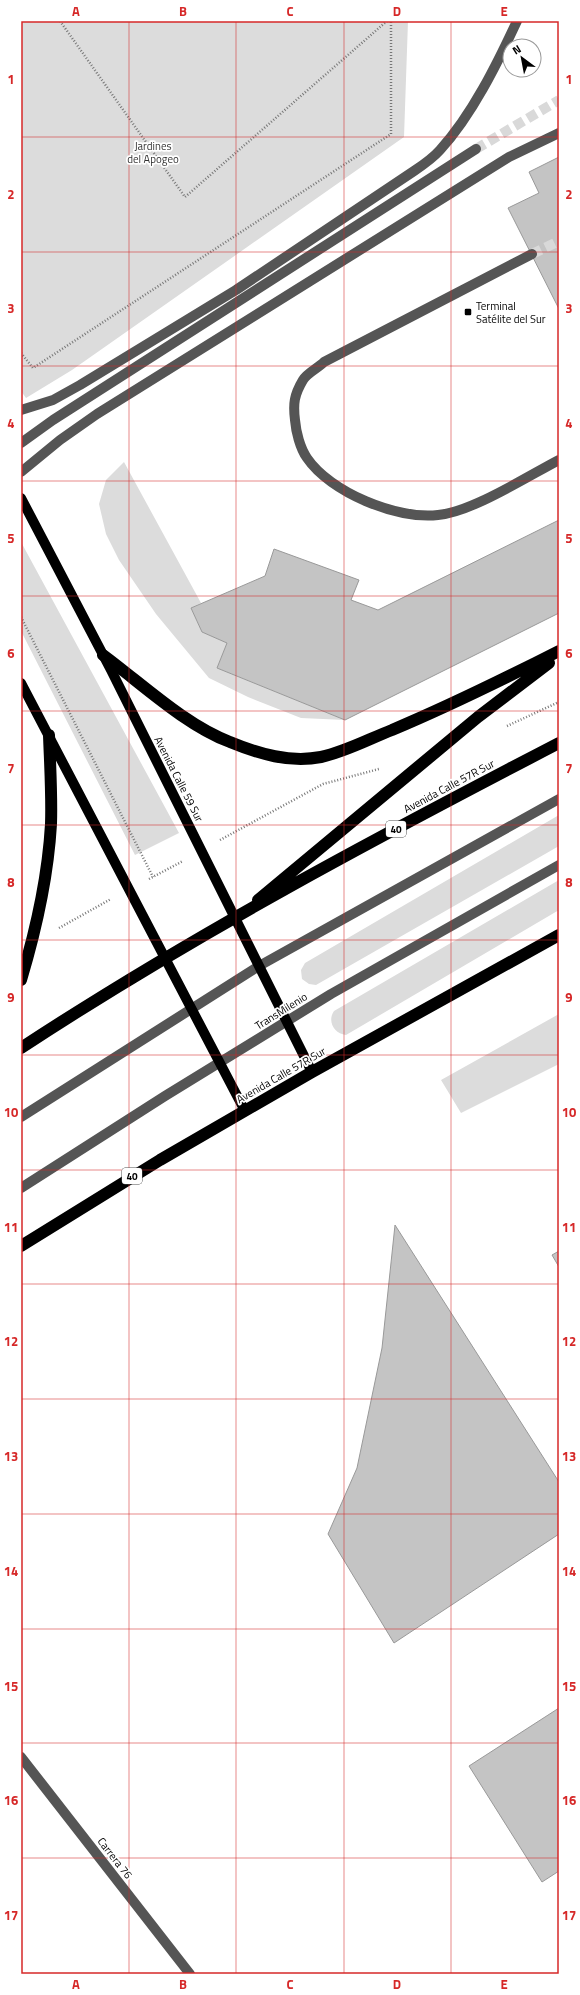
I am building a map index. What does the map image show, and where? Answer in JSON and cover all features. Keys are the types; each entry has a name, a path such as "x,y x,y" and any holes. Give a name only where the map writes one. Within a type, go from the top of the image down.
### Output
{"highway":[{"path":"103,654 191,722 228,742 269,756 296,759 321,757 351,747 440,709 559,653"},
{"path":"235,919 478,717 559,653"},
{"path":"21,980 33,942 45,874 51,824 49,735"},
{"name":"Avenida Calle 57R Sur","path":"21,1048 166,958 455,797 559,743"},
{"name":"Avenida Calle 57R Sur","path":"21,1246 126,1179 312,1072 559,935"}],"main road":[{"name":"Avenida Calle 59 Sur","path":"21,498 103,654 312,1072"},
{"path":"21,683 245,1111"}],"street":[{"path":"21,410 53,400 87,381 236,290 414,171 440,151 472,108 502,54 517,21"},
{"path":"21,472 60,440 104,410 509,157 559,133"},
{"path":"21,443 64,412 476,149"},
{"path":"532,254 455,292 324,362 304,379 293,401 295,428 306,457 326,478 352,495 383,507 412,515 438,516 457,512 559,460"},
{"path":"21,1117 259,966 559,799"},
{"name":"TransMilenio","path":"21,1188 287,1021 559,865"},
{"name":"Carrera 76","path":"21,1756 190,1974"}],"path":[{"path":"60,21 185,198 387,21"},
{"path":"21,353 33,368 391,134 391,21"},
{"path":"21,617 153,877"},
{"path":"504,727 559,702"},
{"path":"33,942 323,784"}],"green space":[{"name":"Jardines del Apogeo","path":"21,21 408,21 404,137 72,370 26,398 21,391"},
{"path":"124,462 201,603 191,608 202,632 227,643 217,668 345,720 301,718 248,697 209,678 156,614 119,560 106,534 99,504 106,480"},
{"path":"21,542 179,833 135,855 21,631"},
{"path":"559,815 559,846 316,985 309,984 302,979 301,970 305,963"},
{"path":"559,880 559,910 346,1035 335,1030 331,1019 334,1011"},
{"path":"559,1014 559,1064 461,1113 441,1080"}],"building":[{"path":"559,157 559,309 508,208 539,193 529,172"},
{"path":"559,520 559,613 345,720 217,668 227,643 202,632 191,608 265,576 274,549 359,580 351,600 378,610"},
{"path":"395,1225 559,1482 559,1534 394,1643 328,1534 357,1468 382,1348"},
{"path":"559,1251 559,1267 552,1255"},
{"path":"559,1708 559,1871 542,1882 469,1766"}],"tunnel":[{"path":"476,149 559,100"},
{"path":"532,254 559,241"}],"place":[{"name":"Terminal Satélite del Sur","path":"468,312"}]}
